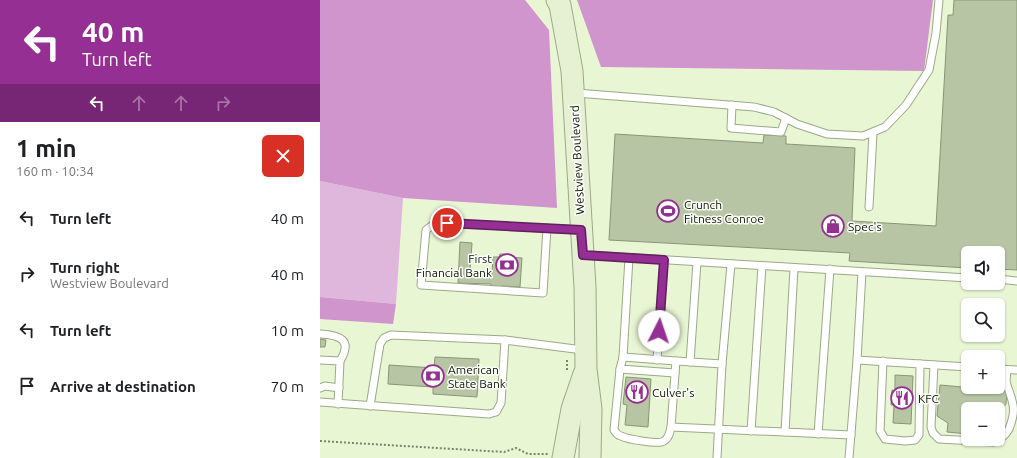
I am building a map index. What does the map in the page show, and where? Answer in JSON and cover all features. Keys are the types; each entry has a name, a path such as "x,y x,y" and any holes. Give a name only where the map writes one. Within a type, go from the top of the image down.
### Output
{"street":[{"name":"Westview Boulevard","path":"557,0 560,5 572,71 585,287 579,365 572,409 558,454"},
{"name":"Westview Boulevard","path":"579,365 591,409 590,458"}],"lane":[{"path":"573,93 754,107 774,112 797,124 827,134 863,136 884,127 906,105 929,70 936,33 939,0"},
{"path":"732,105 731,128 782,132 786,118"},
{"path":"869,207 873,133"},
{"path":"547,228 543,293 421,285 426,230 434,224 447,223 547,228 581,230"},
{"path":"583,255 961,278"},
{"path":"629,258 624,357 620,369 614,430 617,434 623,438 657,443 664,442 668,438 671,427 676,361"},
{"path":"657,360 664,260"},
{"path":"690,362 697,262"},
{"path":"717,458 722,364 731,264"},
{"path":"751,430 762,266"},
{"path":"785,432 794,268"},
{"path":"818,434 830,269"},
{"path":"849,458 862,272"},
{"path":"1005,280 1017,281"},
{"path":"320,334 332,335 341,339 346,345 346,352 340,361 338,404"},
{"path":"370,406 380,344 384,338 391,335 505,340 579,365"},
{"path":"320,402 490,414 496,412 501,403 505,340"},
{"path":"624,357 722,364"},
{"path":"320,360 340,361"},
{"path":"857,360 961,367"},
{"path":"883,362 880,431 886,439 905,441 916,440 919,435 920,364"},
{"path":"934,365 931,427 933,433 940,439 993,442 1000,440 1013,423 1016,405 1007,385 1007,370 1017,370"},
{"path":"620,369 675,372"},
{"path":"320,388 325,386 339,388"},
{"path":"671,427 851,435"}],"path":[{"path":"566,360 579,365"},
{"path":"320,441 504,452 516,448 528,454 558,454"}],"shaded area":[{"path":"320,0 525,0 549,30 557,208 403,198 320,181"},
{"path":"577,0 933,0 924,71 601,67"},
{"path":"320,181 403,198 396,304 320,297"},
{"path":"320,297 396,304 393,324 320,319"}],"building":[{"path":"954,0 1017,0 1017,270 1005,269 1005,246 961,246 961,268 849,261 850,253 609,240 615,134 763,143 764,135 786,136 786,144 855,148 852,221 936,226 948,15 953,15"},
{"name":"First Financial Bank","path":"460,242 472,243 470,271 492,273 493,257 499,257 500,254 509,254 509,257 522,258 520,287 502,286 502,289 492,288 491,284 458,283"},
{"path":"320,339 326,340 325,347 320,347"},
{"name":"American State Bank","path":"435,357 479,359 477,397 433,394 433,387 388,384 389,365 434,368"},
{"name":"KFC","path":"895,375 913,376 911,424 893,423 894,405 891,405 892,390 895,391"},
{"name":"Culver's","path":"626,377 651,379 648,427 625,425 627,405 623,404"},
{"path":"940,385 961,387 961,394 1005,394 1005,391 1007,391 1005,406 1005,402 961,402 961,433 947,432 948,423 937,416"}],"place":[{"name":"Crunch Fitness Conroe","path":"668,211"},
{"name":"Spec's","path":"833,226"},
{"name":"First Financial Bank","path":"507,265"},
{"name":"American State Bank","path":"433,376"},
{"name":"Culver's","path":"637,392"},
{"name":"KFC","path":"902,398"}],"route":[{"path":"447,223 581,230 583,255 664,260 659,331"}]}
